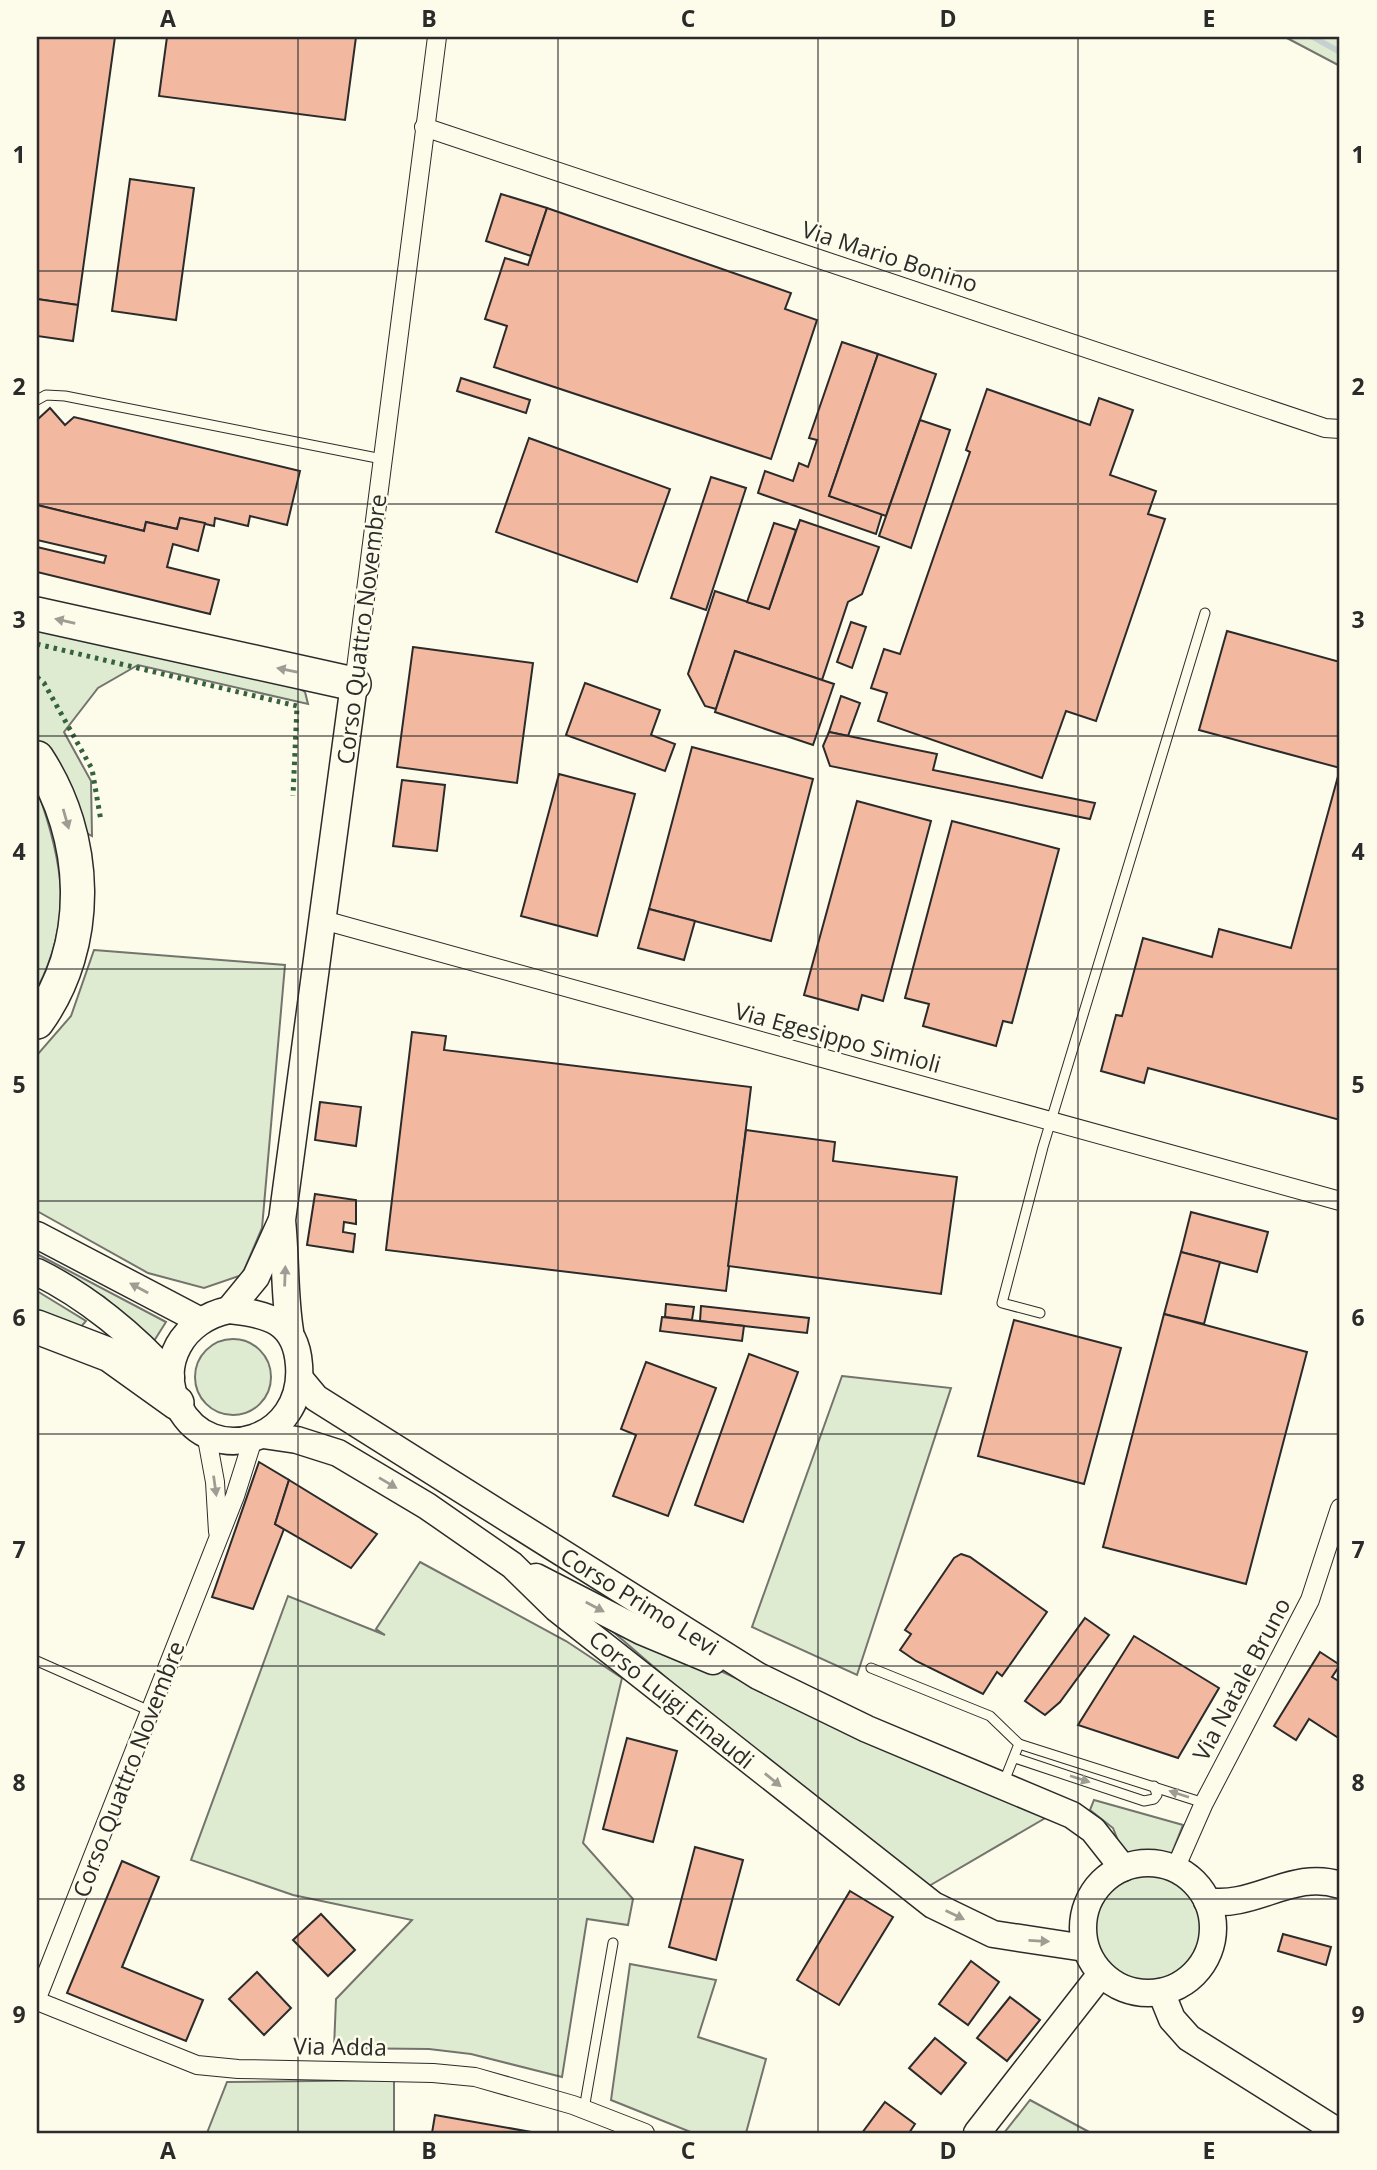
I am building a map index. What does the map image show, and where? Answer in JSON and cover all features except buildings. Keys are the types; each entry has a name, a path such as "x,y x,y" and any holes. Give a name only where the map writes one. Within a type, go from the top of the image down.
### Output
{"highway":[{"path":"37,614 354,684"},
{"path":"37,758 64,811 74,849 77,886 75,932 69,962 55,997 37,1022"},
{"path":"37,1327 110,1355 174,1390"}],"main road":[{"name":"Corso Quattro Novembre","path":"290,1331 284,1296 282,1220 354,684"},
{"name":"Corso Quattro Novembre","path":"229,1310 256,1277 282,1220"},
{"path":"37,1235 199,1320"},
{"path":"37,1272 79,1297 147,1350 174,1390 184,1415 206,1433 229,1440 258,1437 290,1413 300,1380 298,1349 290,1331 268,1317 229,1310 199,1320 183,1335 172,1357 174,1390"},
{"name":"Corso Primo Levi","path":"300,1380 316,1398 758,1676"},
{"name":"Corso Luigi Einaudi","path":"258,1437 297,1440 338,1453 427,1506 512,1565 556,1608 933,1905 993,1934 1086,1948"},
{"name":"Corso Primo Levi","path":"512,1565 641,1631 758,1676 867,1729 1072,1815 1093,1830 1123,1868"},
{"path":"1212,1941 1213,1924 1207,1901 1191,1879 1175,1869 1149,1863 1123,1868 1106,1878 1093,1892 1084,1920 1086,1948 1106,1978 1144,1994 1161,1992 1186,1982 1198,1970 1229,1915 1246,1900"},
{"path":"1207,1901 1230,1904 1293,1883 1338,1883"},
{"path":"977,2133 1072,2010 1106,1978"},
{"path":"1186,1982 1189,2038"},
{"path":"1161,1992 1172,2019 1189,2038 1340,2133"}],"street":[{"name":"Corso Quattro Novembre","path":"354,684 437,37"},
{"name":"Via Mario Bonino","path":"424,127 1325,428 1340,429"},
{"name":"Via Egesippo Simioli","path":"323,920 1340,1200"},
{"name":"Corso Quattro Novembre","path":"206,1433 215,1482 218,1539"},
{"name":"Corso Quattro Novembre","path":"37,2000 258,1437"},
{"name":"Via Natale Bruno","path":"1175,1869 1204,1803 1310,1600 1340,1508"},
{"name":"Via Adda","path":"37,2000 197,2065 464,2076 584,2109 645,2133"}],"lane":[{"path":"37,400 46,395 65,396 382,459"},
{"path":"1040,1313 1002,1303 1052,1121 1205,613"},
{"path":"37,1661 150,1711"},
{"path":"871,1668 990,1716 1019,1744 1204,1803"},
{"path":"1002,1785 1019,1744"},
{"path":"1015,1758 1144,1801 1154,1799 1157,1795 1154,1786"},
{"path":"584,2109 613,1943"}],"green space":[{"path":"1285,37 1340,37 1340,66"},
{"path":"37,624 295,686 305,692 308,704 138,665 98,688 64,732 91,781 92,836 83,831 64,779 37,740"},
{"path":"37,789 53,841 61,890 56,938 49,963 37,989"},
{"path":"94,950 285,965 262,1228 242,1275 204,1288 148,1273 37,1211 37,1055 71,1016"},
{"path":"37,1254 166,1322 154,1341 104,1297 37,1258"},
{"path":"37,1291 86,1321 80,1328 37,1317"},
{"path":"241,1339 254,1345 265,1356 271,1369 269,1392 254,1409 241,1415 225,1415 212,1409 197,1392 195,1369 201,1356 218,1341"},
{"path":"842,1376 951,1388 857,1675 752,1627"},
{"path":"420,1562 566,1641 622,1678 583,1843 633,1899 628,1925 587,1919 562,2077 471,2054 429,2049 334,2048 336,1999 412,1920 293,1895 191,1860 288,1596 385,1635 376,1629"},
{"path":"603,1623 712,1667 841,1727 1054,1813 929,1886 885,1867"},
{"path":"1094,1800 1183,1825 1171,1855 1154,1850 1128,1854 1121,1848 1113,1828 1090,1810"},
{"path":"1149,1872 1170,1876 1188,1888 1200,1906 1204,1927 1200,1948 1188,1966 1170,1978 1149,1982 1128,1978 1110,1966 1098,1948 1094,1927 1098,1906 1110,1888 1128,1876"},
{"path":"630,1964 716,1980 698,2037 766,2059 746,2133 693,2133 611,2100"},
{"path":"394,2080 394,2133 207,2133 227,2082"},
{"path":"1030,2100 1091,2133 1004,2133"}],"waterway":[{"path":"1313,37 1340,52"}],"hedge":[{"path":"37,644 297,706 293,796"},
{"path":"37,677 44,683 92,769 101,821"}]}
